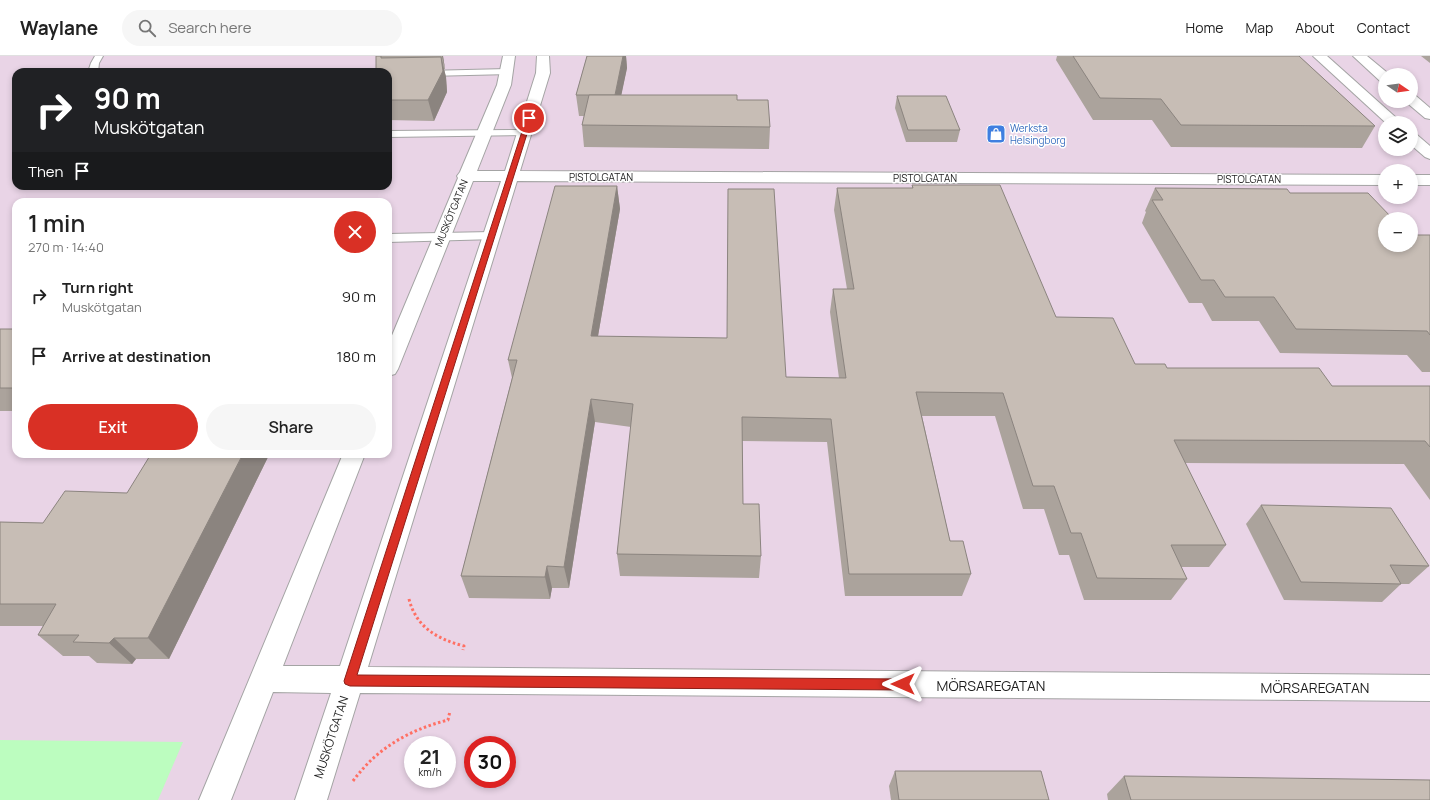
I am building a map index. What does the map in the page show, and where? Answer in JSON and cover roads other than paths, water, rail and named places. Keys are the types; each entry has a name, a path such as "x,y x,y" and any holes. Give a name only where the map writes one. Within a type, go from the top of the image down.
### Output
{"street":[{"name":"MUSKÖTGATAN","path":"311,800 511,176 543,73 543,56"},
{"path":"1319,56 1387,116"},
{"path":"1359,56 1378,72"},
{"name":"MUSKÖTGATAN","path":"392,359 465,176 484,133 508,64"},
{"path":"1418,105 1430,115"},
{"path":"1418,143 1430,154"},
{"name":"PISTOLGATAN","path":"465,176 1378,180"},
{"path":"1418,180 1430,180"},
{"path":"215,800 352,458"},
{"name":"MÖRSAREGATAN","path":"264,679 350,681 1430,688"}],"lane":[{"path":"94,68 99,56"},
{"path":"392,74 508,64"},
{"path":"392,134 524,133"},
{"path":"392,238 492,236"}],"place":[{"name":"Werksta Helsingborg","path":"996,134"}]}
